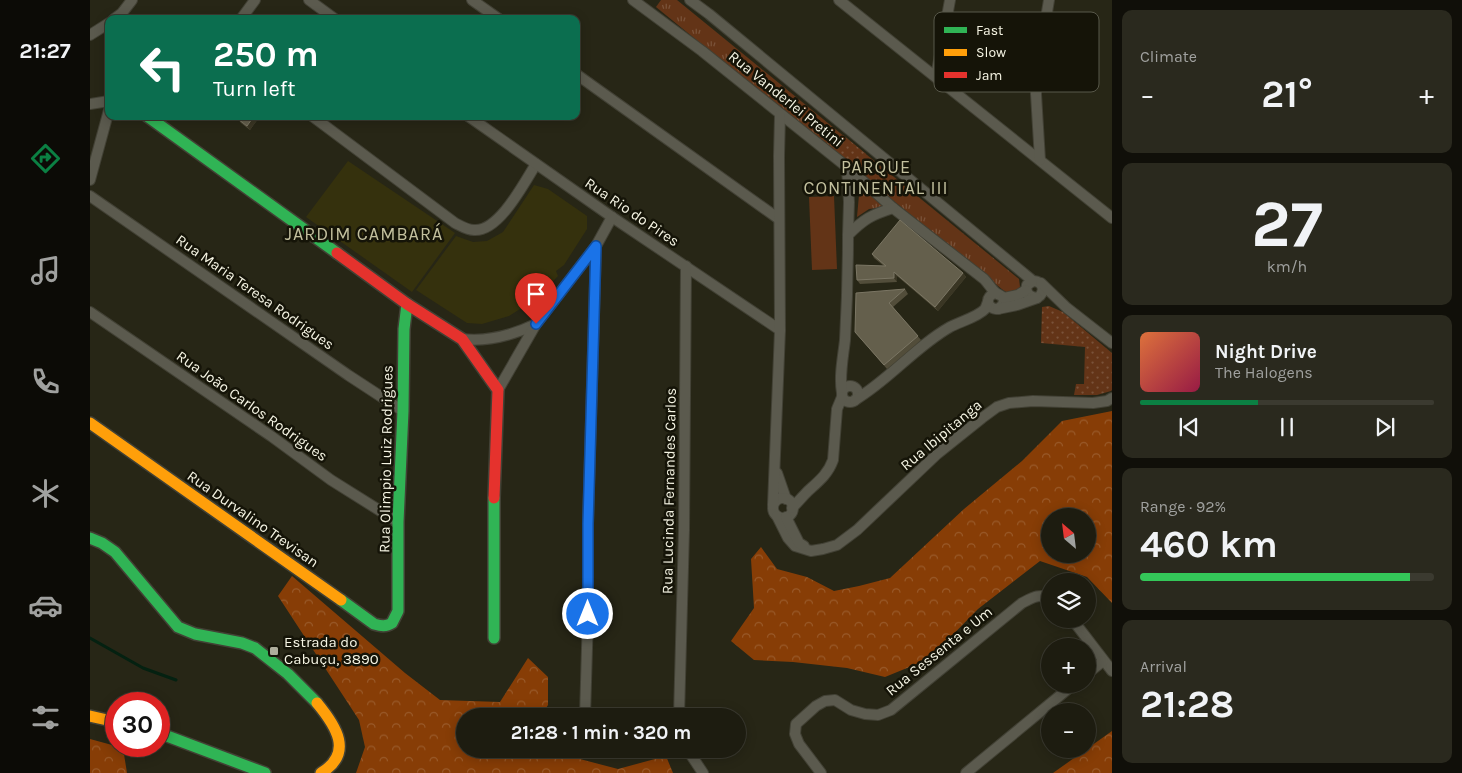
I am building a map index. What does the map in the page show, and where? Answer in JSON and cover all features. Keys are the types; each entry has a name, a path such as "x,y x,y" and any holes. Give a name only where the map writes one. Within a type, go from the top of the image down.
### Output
{"street":[{"path":"119,15 132,0"},
{"path":"244,15 255,0"},
{"path":"309,0 330,15"},
{"path":"472,0 493,15"},
{"name":"Rua Vanderlei Pretini","path":"633,0 644,3 780,115 847,167 892,208 984,279 995,301"},
{"name":"Rua Vanderlei Pretini","path":"690,0 1019,268 1032,285"},
{"path":"839,0 934,76"},
{"path":"90,35 105,26"},
{"path":"580,77 779,219"},
{"path":"954,92 1112,218"},
{"path":"1036,92 1040,160"},
{"path":"90,104 105,102"},
{"name":"Rua Ibipitanga","path":"780,115 780,330 773,505 780,499 786,508"},
{"path":"90,180 106,120"},
{"path":"153,120 407,304 462,339 498,390"},
{"path":"317,120 465,228 475,230 485,228 503,215 536,164"},
{"name":"Rua Rio do Pires","path":"474,120 612,217 780,330"},
{"path":"847,167 849,202 847,298 840,383 847,398"},
{"name":"Rua Maria Teresa Rodrigues","path":"90,196 348,375 403,410"},
{"path":"848,235 862,221 892,208"},
{"path":"494,638 494,511 498,390 536,324 596,246 612,217"},
{"path":"585,708 588,524 596,246"},
{"name":"Rua Lucinda Fernandes Carlos","path":"679,708 684,530 686,266"},
{"path":"1032,285 1028,295 1067,308"},
{"path":"995,301 1017,305 1038,297 1043,290 1032,285"},
{"path":"786,508 807,492 830,468 833,460 837,409 847,398 870,392 878,383 931,340 995,301 1018,295 1032,285"},
{"path":"1032,285 1067,308 1112,343"},
{"name":"Rua Olimpio Luiz Rodrigues","path":"398,615 398,522 407,304"},
{"name":"Rua João Carlos Rodrigues","path":"90,312 271,436 331,480 398,522"},
{"path":"462,339 476,340 504,336 520,332 536,324"},
{"path":"843,362 852,386 858,393 858,397 847,398"},
{"path":"847,398 846,387 864,388 878,383"},
{"name":"Rua Ibipitanga","path":"775,467 786,508 788,538 795,546 811,551 823,549 837,545 857,530 937,454 997,407 1009,403 1033,401 1093,403 1112,398"},
{"name":"Rua Durvalino Trevisan","path":"90,423 374,624 381,627 388,626 394,622 398,615"},
{"path":"90,538 102,543 115,552 178,627 188,633 253,646 307,692 324,712 338,738 340,750 336,760 321,773"},
{"name":"Rua Sessenta e Um","path":"821,773 799,744 795,734 796,724 816,706 825,701 835,700 851,710 865,714 878,715 890,710 1022,603 1033,597 1041,596"},
{"path":"1079,628 1112,671"},
{"path":"1096,666 1103,660"},
{"path":"966,773 1063,693"},
{"path":"90,716 105,719"},
{"path":"170,737 265,773"},
{"path":"692,758 703,773"}],"shaded area":[{"path":"348,161 455,233 412,292 306,217"},
{"path":"534,185 548,189 587,216 587,229 564,265 556,271 558,276 536,299 509,316 482,324 467,323 416,290 456,236 473,242 487,241 503,232"}],"green space":[{"path":"661,0 677,0 1019,279 1020,287 1011,295 1003,290 656,7"},
{"path":"843,135 866,154 854,168 831,150"},
{"path":"862,190 883,202 884,207 869,209 857,217 859,195"},
{"path":"834,196 837,269 812,270 809,197"},
{"path":"1049,306 1063,312 1112,353 1111,391 1097,395 1074,395 1076,384 1084,384 1085,347 1041,343 1042,307"},
{"path":"1112,411 1112,603 1096,586 1096,573 1075,573 1046,563 1096,563 1096,508 1041,508 1041,561 978,609 929,659 885,677 847,668 754,660 731,641 754,608 751,559 761,547 777,569 807,577 834,591 890,578 964,509 1022,461 1062,421"},
{"path":"292,576 405,673 440,700 500,702 528,658 548,677 548,705 546,708 456,708 456,758 576,758 618,769 659,758 667,758 673,773 356,773 365,747 359,720 278,596"},
{"path":"1112,731 1112,773 1053,773 1074,758 1096,758 1096,742"},
{"path":"90,739 105,743 105,757 124,757 127,773 90,773"}],"building":[{"path":"239,120 251,120 247,126"},
{"path":"900,220 963,273 935,307 894,272 894,278 857,280 856,265 886,266 872,254"},
{"path":"905,289 889,303 918,336 884,365 855,332 856,293"}],"waterway":[{"path":"90,638 143,668 176,680"}],"traffic: fast":[{"path":"153,120 337,253"},
{"path":"341,600 374,624 379,625 386,626 392,623 398,611 398,522 403,411 404,329 407,304"},
{"path":"494,498 494,638"},
{"path":"90,538 102,543 115,552 178,627 195,634 242,643 255,648 288,674 317,703"},
{"path":"170,737 265,773"}],"traffic: slow":[{"path":"90,423 341,600"},
{"path":"317,703 335,730 339,748 337,757 321,773"},
{"path":"90,716 105,719"}],"traffic: jam":[{"path":"337,253 407,304 462,339 498,390 494,498"}],"place":[{"name":"Estrada do Cabuçu, 3890","path":"274,651"}],"district":[{"name":"PARQUE CONTINENTAL III","path":"876,177"},
{"name":"JARDIM CAMBARÁ","path":"364,234"}],"route":[{"path":"536,324 596,246 588,524 588,614"}]}
